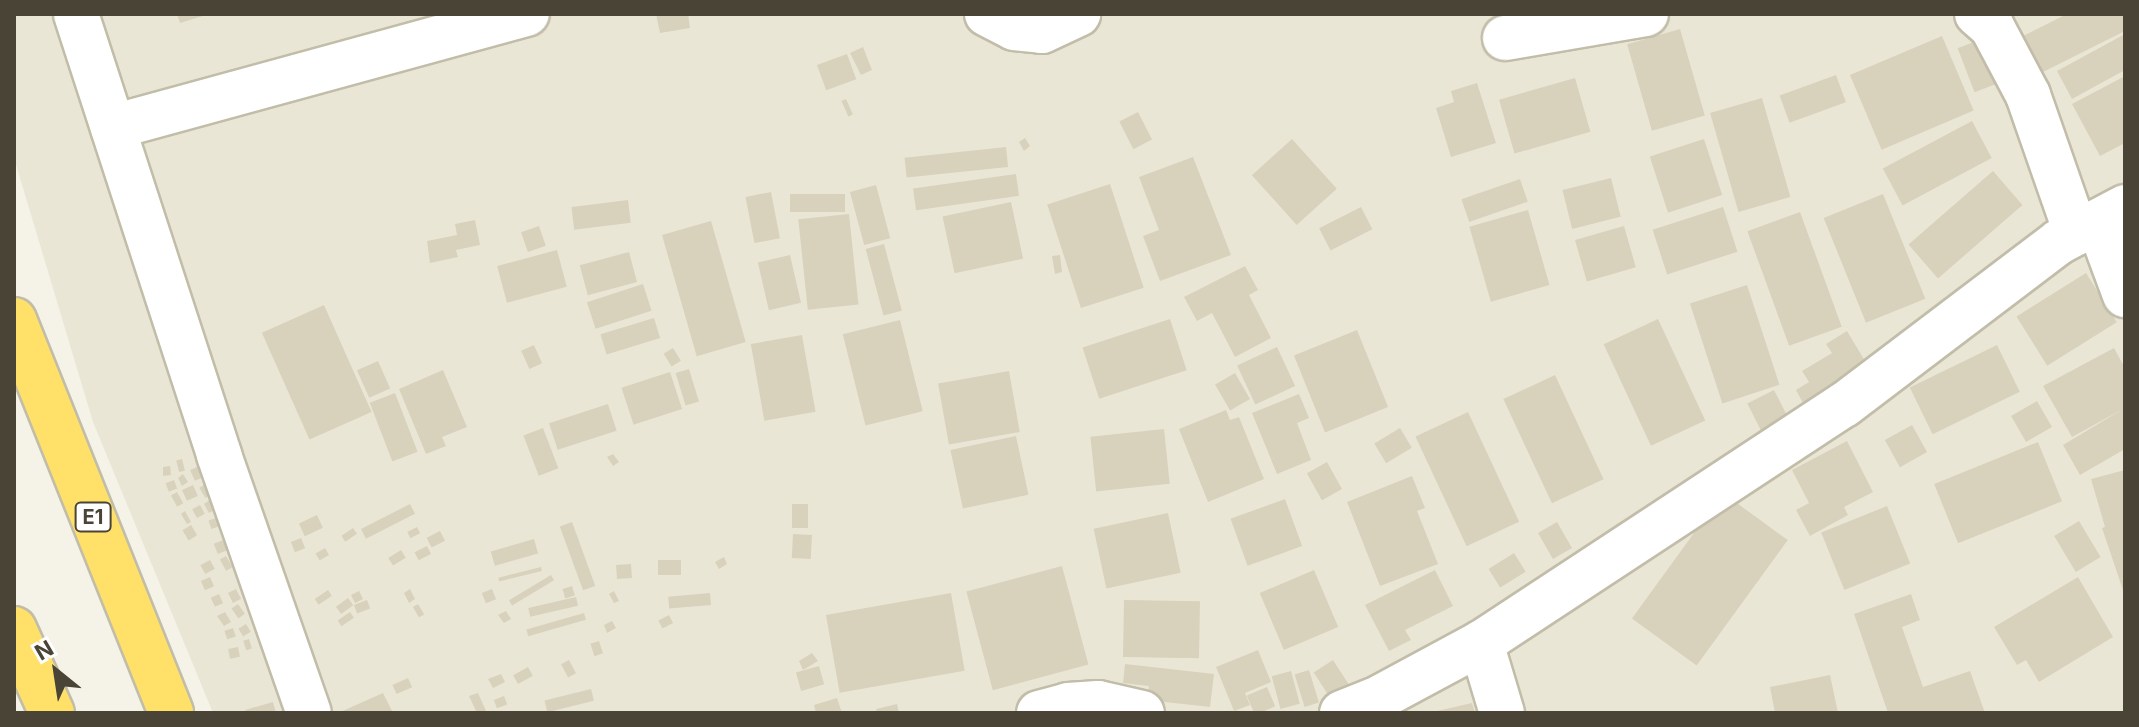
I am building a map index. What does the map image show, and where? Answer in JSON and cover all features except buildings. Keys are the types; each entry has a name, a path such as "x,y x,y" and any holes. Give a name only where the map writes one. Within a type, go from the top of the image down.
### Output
{"highway":[{"name":"E1","path":"14,320 171,713"},
{"path":"14,631 52,713"}],"street":[{"path":"76,14 219,455 309,713"},
{"path":"113,127 527,14"},
{"path":"987,14 1014,28 1042,31 1078,14"},
{"path":"1505,38 1646,14"},
{"path":"1977,14 1992,27 2100,220 2125,295"},
{"path":"1342,713 1375,700 1481,643 1844,405 2059,242 2100,220"},
{"path":"1481,643 1502,713"},
{"path":"1039,713 1098,703 1142,713"}],"shaded area":[{"path":"14,14 2125,14 2125,713 213,713 93,422 14,158"}]}
